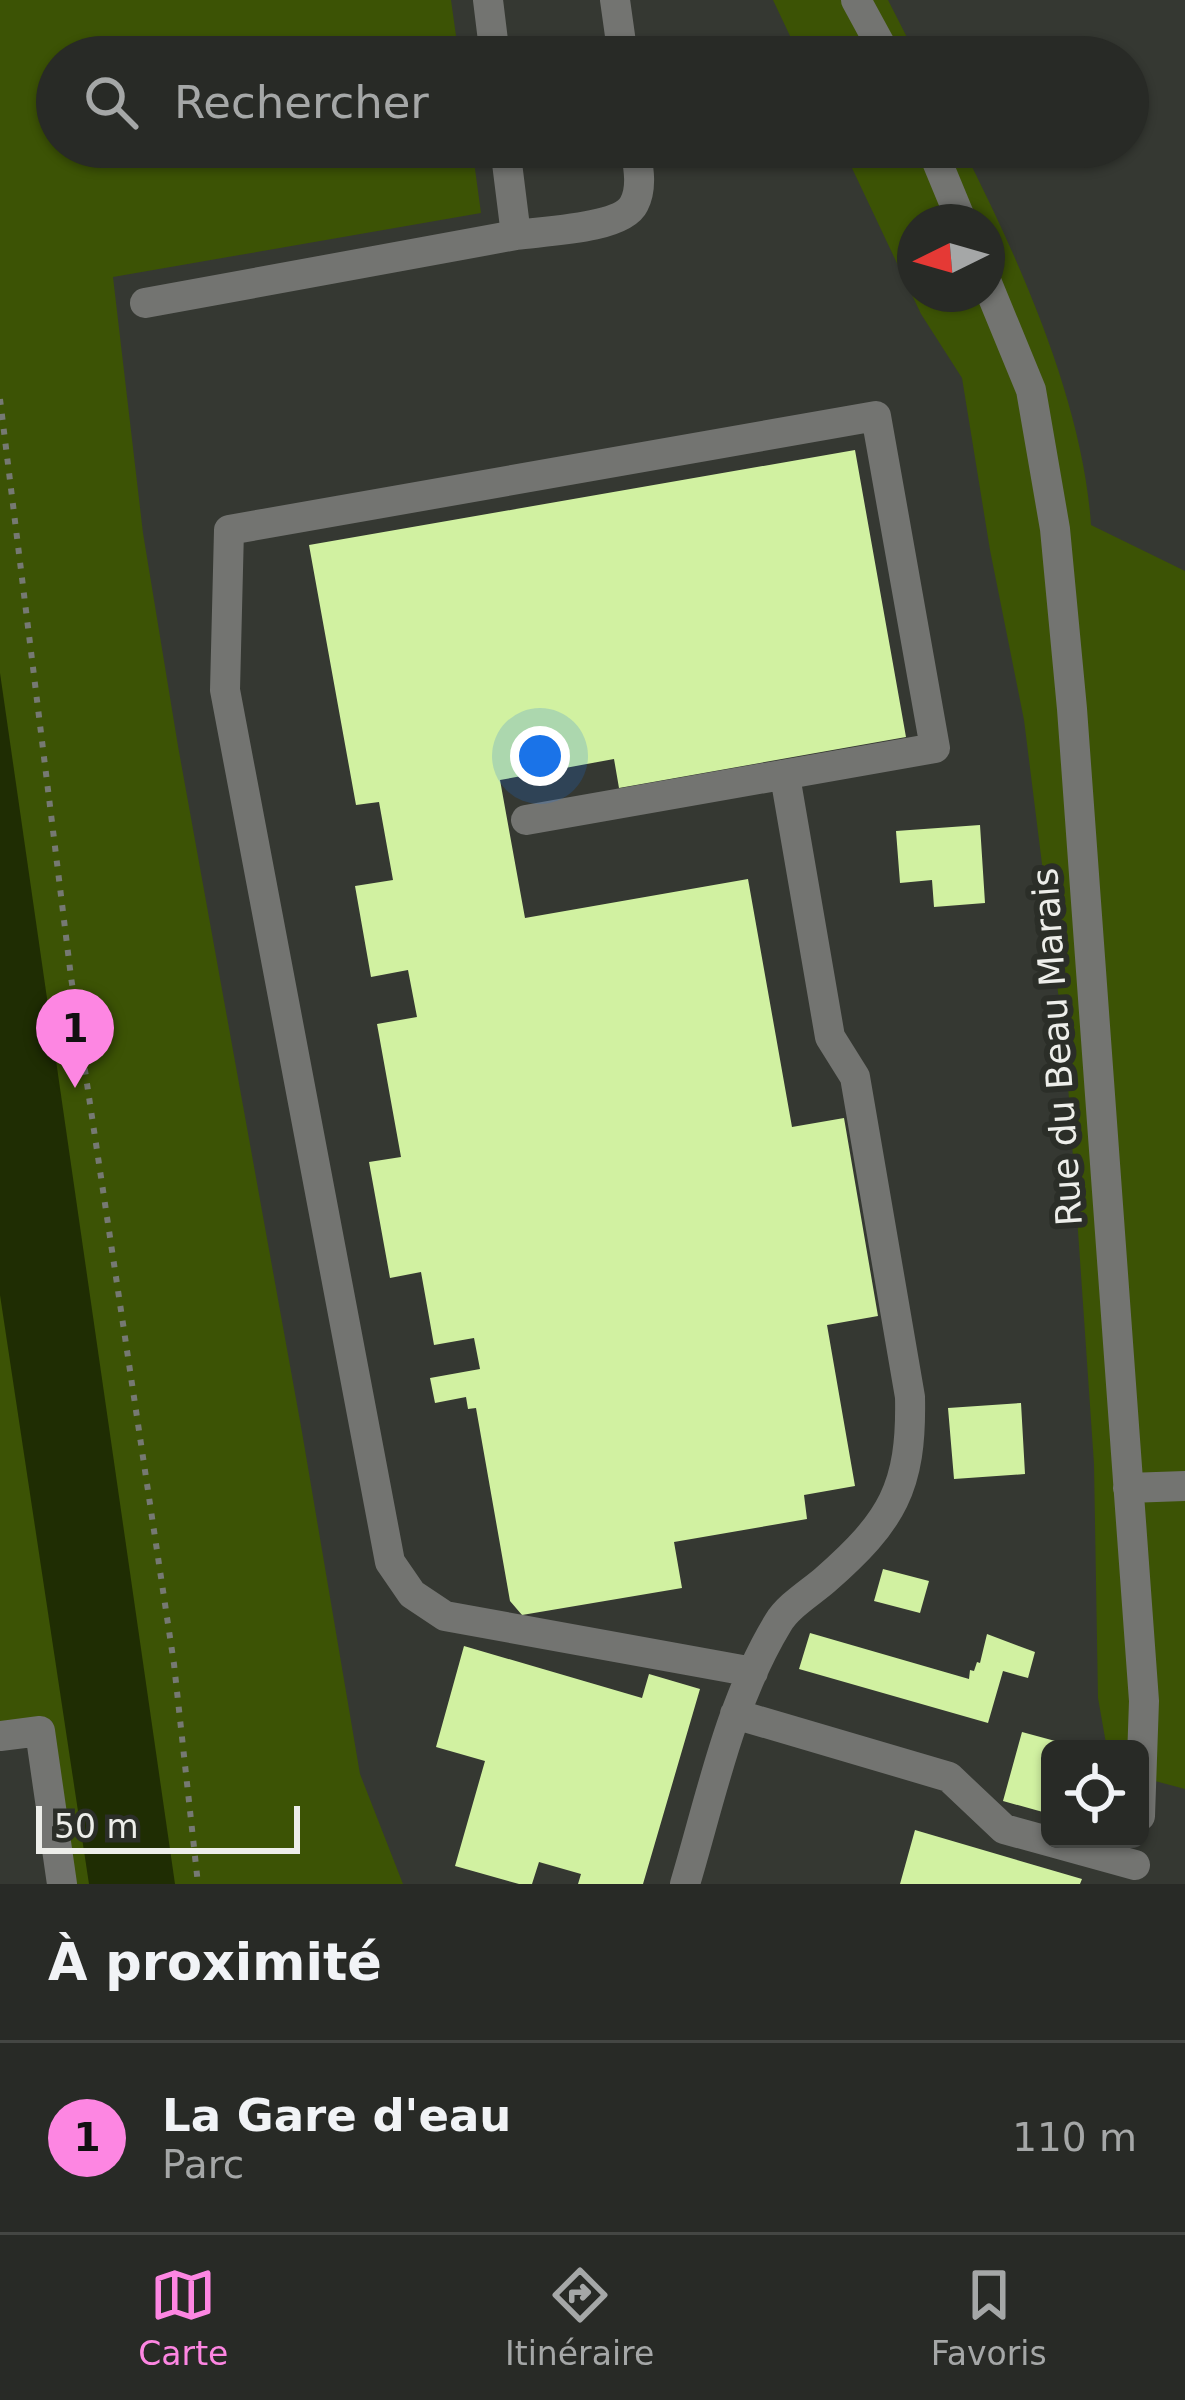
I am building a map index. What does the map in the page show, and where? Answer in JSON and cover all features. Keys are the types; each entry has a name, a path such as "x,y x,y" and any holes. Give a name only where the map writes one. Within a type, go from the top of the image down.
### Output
{"street":[{"path":"488,0 492,36"},
{"path":"615,0 620,36"},
{"path":"856,0 876,36"},
{"path":"508,168 516,235"},
{"path":"145,302 618,220 634,206 638,168"},
{"path":"940,168 955,204"},
{"name":"Rue du Beau Marais","path":"999,312 1031,390 1055,529 1144,1701 1143,1740"},
{"path":"526,820 935,748 876,416 230,530 225,690 390,1562 412,1594 446,1616 753,1672"},
{"path":"685,1884 735,1714 780,1618 871,1539 896,1496 911,1444 910,1397 855,1077 830,1036 785,776"},
{"path":"1128,1488 1185,1486"},
{"path":"735,1714 949,1777 1004,1829 1135,1863"},
{"path":"0,1736 40,1731 62,1884"}],"path":[{"path":"0,399 70,977 174,1664 198,1884"}],"shaded area":[{"path":"0,0 451,0 456,36 36,36 36,168 475,168 481,213 113,277 143,533 178,746 360,1774 403,1884 76,1884 52,1721 0,1725"},
{"path":"773,0 888,0 906,36 790,36"},
{"path":"852,168 972,168 990,204 897,204 897,263"},
{"path":"1005,235 1061,380 1075,429 1091,525 1185,571 1185,1789 1149,1779 1149,1740 1105,1740 1098,1698 1094,1464 1066,1056 1024,720 962,378 920,312 1005,312"},
{"path":"0,673 175,1884 89,1884 0,1295"}],"building":[{"path":"855,450 906,737 619,788 614,759 500,780 525,918 748,879 792,1127 844,1118 878,1316 827,1325 855,1486 804,1495 807,1519 674,1542 682,1588 522,1615 510,1601 476,1408 468,1409 466,1397 435,1403 430,1378 480,1369 474,1338 434,1345 421,1272 390,1278 369,1162 401,1157 377,1024 417,1017 408,970 371,977 355,886 393,880 379,802 356,805 309,545"},
{"path":"980,825 985,903 934,907 932,880 900,883 896,831"},
{"path":"1021,1403 1025,1474 954,1479 948,1408"},
{"path":"883,1569 929,1581 920,1613 874,1601"},
{"path":"810,1633 969,1679 970,1670 980,1663 987,1634 1035,1652 1028,1678 1003,1671 988,1723 799,1669"},
{"path":"464,1646 642,1698 649,1674 700,1689 643,1884 578,1884 581,1874 539,1862 532,1884 455,1866 485,1761 436,1747"},
{"path":"1022,1732 1052,1740 1041,1740 1041,1812 1003,1801"},
{"path":"915,1830 1082,1879 1080,1884 900,1884"}],"place":[{"name":"La Gare d'eau","path":"75,1088"}]}
